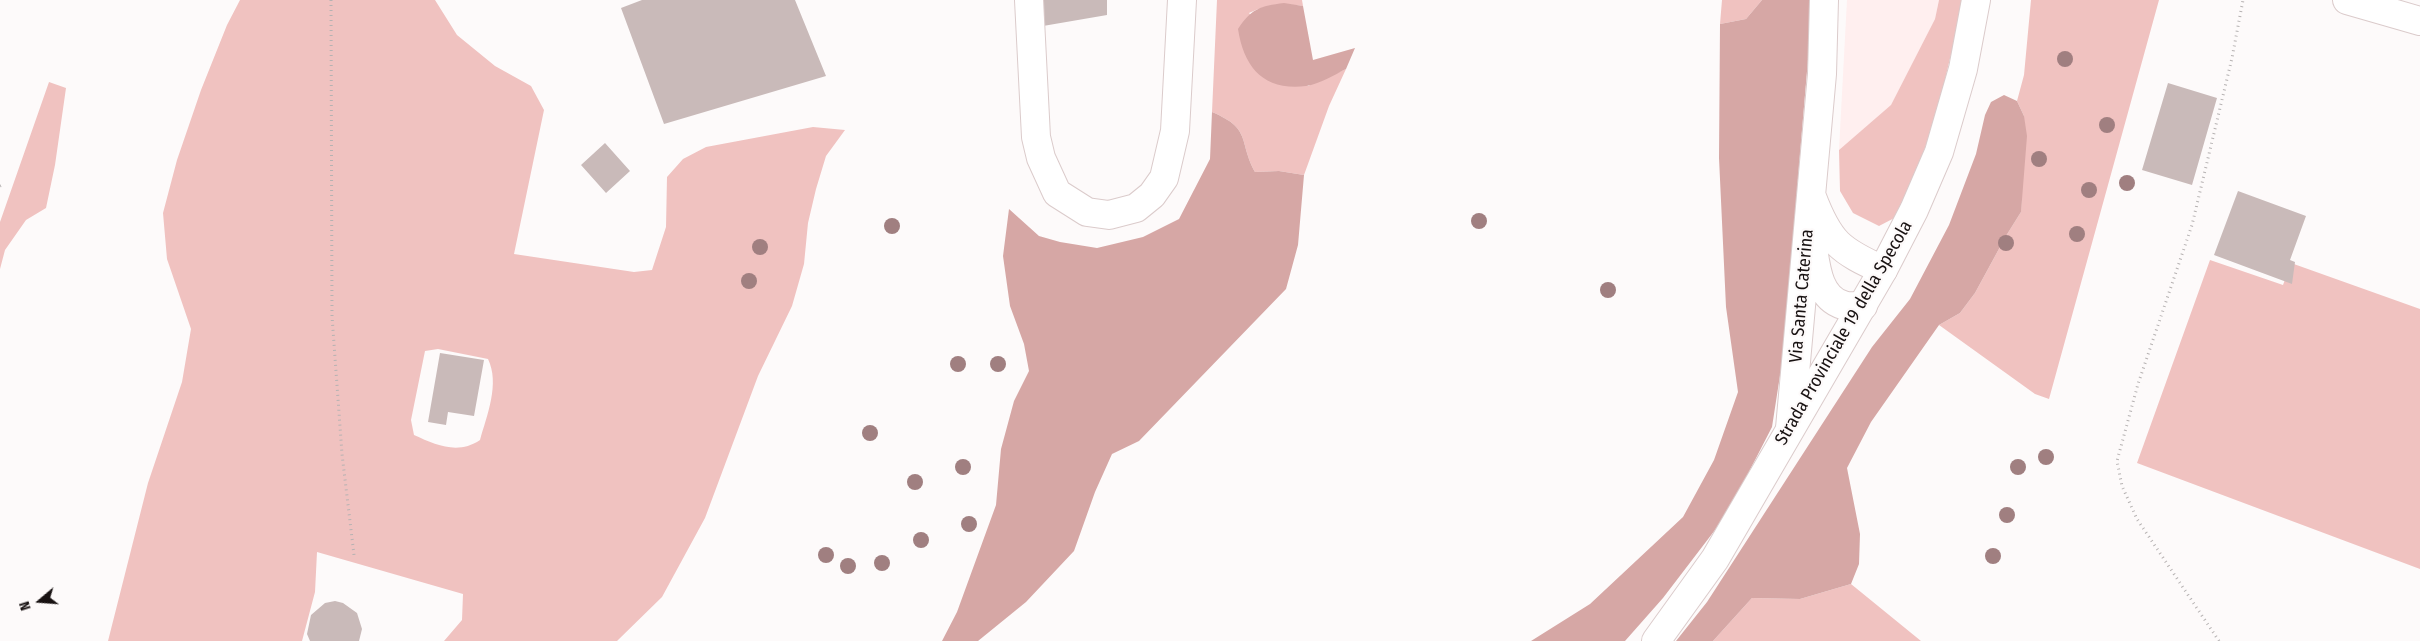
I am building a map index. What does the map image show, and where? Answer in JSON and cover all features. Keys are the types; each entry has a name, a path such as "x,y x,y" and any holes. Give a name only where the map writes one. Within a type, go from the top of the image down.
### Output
{"street":[{"path":"1029,0 1036,137 1041,158 1057,193 1087,212 1109,215 1136,208 1152,195 1164,178 1175,131 1182,0"},
{"name":"Via Santa Caterina","path":"1790,428 1822,74 1824,0"},
{"name":"Strada Provinciale 19 della Specola","path":"1656,641 1715,559 1863,306 1914,210 1939,152 1963,69 1976,0"},
{"path":"2347,0 2420,21"},
{"name":"Via Santa Caterina","path":"1810,194 1826,232 1840,247 1883,270"},
{"name":"Via Santa Caterina","path":"1810,194 1815,263 1826,293 1842,305 1863,306"}],"path":[{"path":"331,0 332,316 342,454 354,555"},
{"path":"2219,641 2137,519 2122,486 2117,460 2138,384 2192,225 2232,58 2243,0"}],"shaded area":[{"path":"240,0 435,0 457,35 495,66 531,86 544,110 514,254 634,272 652,270 666,227 667,177 683,159 706,147 813,127 845,130 826,156 816,189 808,223 804,264 792,306 758,376 705,518 662,597 617,641 444,641 462,620 463,594 317,552 315,592 302,641 108,641 148,483 182,382 191,329 167,259 163,213 177,160 201,90 227,25","holes":["438,349 488,359 493,379 493,389 480,440 472,445 455,448 439,445 414,435 411,420 425,351"]},
{"path":"1217,0 1302,0 1303,6 1275,5 1249,13 1308,86 1346,69 1329,106 1304,175 1279,171 1255,172 1239,130 1225,118 1212,112"},
{"path":"1722,0 1762,0 1746,19 1720,24"},
{"path":"1762,0 1813,0 1783,356 1772,427 1736,497 1715,530 1663,598 1625,641 1531,641 1590,604 1683,517 1714,460 1738,392 1726,307 1719,158 1720,24 1746,19"},
{"path":"1847,0 1939,0 1935,19 1891,106 1839,150"},
{"path":"1939,0 1964,0 1937,113 1902,214 1879,226 1853,213 1840,191 1839,150 1891,105 1935,19"},
{"path":"2031,0 2159,0 2049,399 2035,394 1939,325 1960,313 1975,293 2021,212 2024,116 2017,101 2024,75"},
{"path":"1284,3 1303,6 1313,60 1355,48 1346,69 1311,85 1291,87 1278,85 1258,74 1245,55 1238,29 1247,17 1262,7"},
{"path":"49,82 66,88 55,165 46,208 26,220 5,250 0,269 0,222"},
{"path":"2004,95 2017,101 2024,116 2027,136 2021,212 1975,293 1960,313 1939,325 1871,422 1847,468 1860,534 1859,564 1851,584 1800,599 1752,598 1713,641 1676,641 1707,602 1872,347 1910,299 1949,225 1976,154 1985,115 1991,102"},
{"path":"1212,112 1225,118 1239,130 1255,172 1279,171 1304,175 1298,245 1286,289 1139,441 1112,454 1095,492 1074,551 1026,602 978,641 942,641 957,612 996,505 1001,449 1014,401 1029,371 1024,344 1010,306 1003,256 1009,209 1039,236 1060,242 1097,248 1143,237 1179,219 1210,159"},
{"path":"2210,260 2283,285 2291,263 2420,309 2420,569 2137,463"},
{"path":"1851,584 1921,641 1713,641 1752,598 1800,599"}],"building":[{"path":"642,0 795,0 826,76 664,124 621,8"},
{"path":"1042,0 1107,0 1107,15 1043,26"},
{"path":"2168,83 2217,98 2192,185 2142,170"},
{"path":"605,143 630,171 606,193 581,165"},
{"path":"2238,191 2306,216 2290,260 2295,262 2292,284 2214,255"},
{"path":"440,353 484,360 474,416 448,412 446,425 428,422"},
{"path":"335,601 343,603 357,613 362,629 359,641 310,641 307,634 311,615 325,603"}]}
